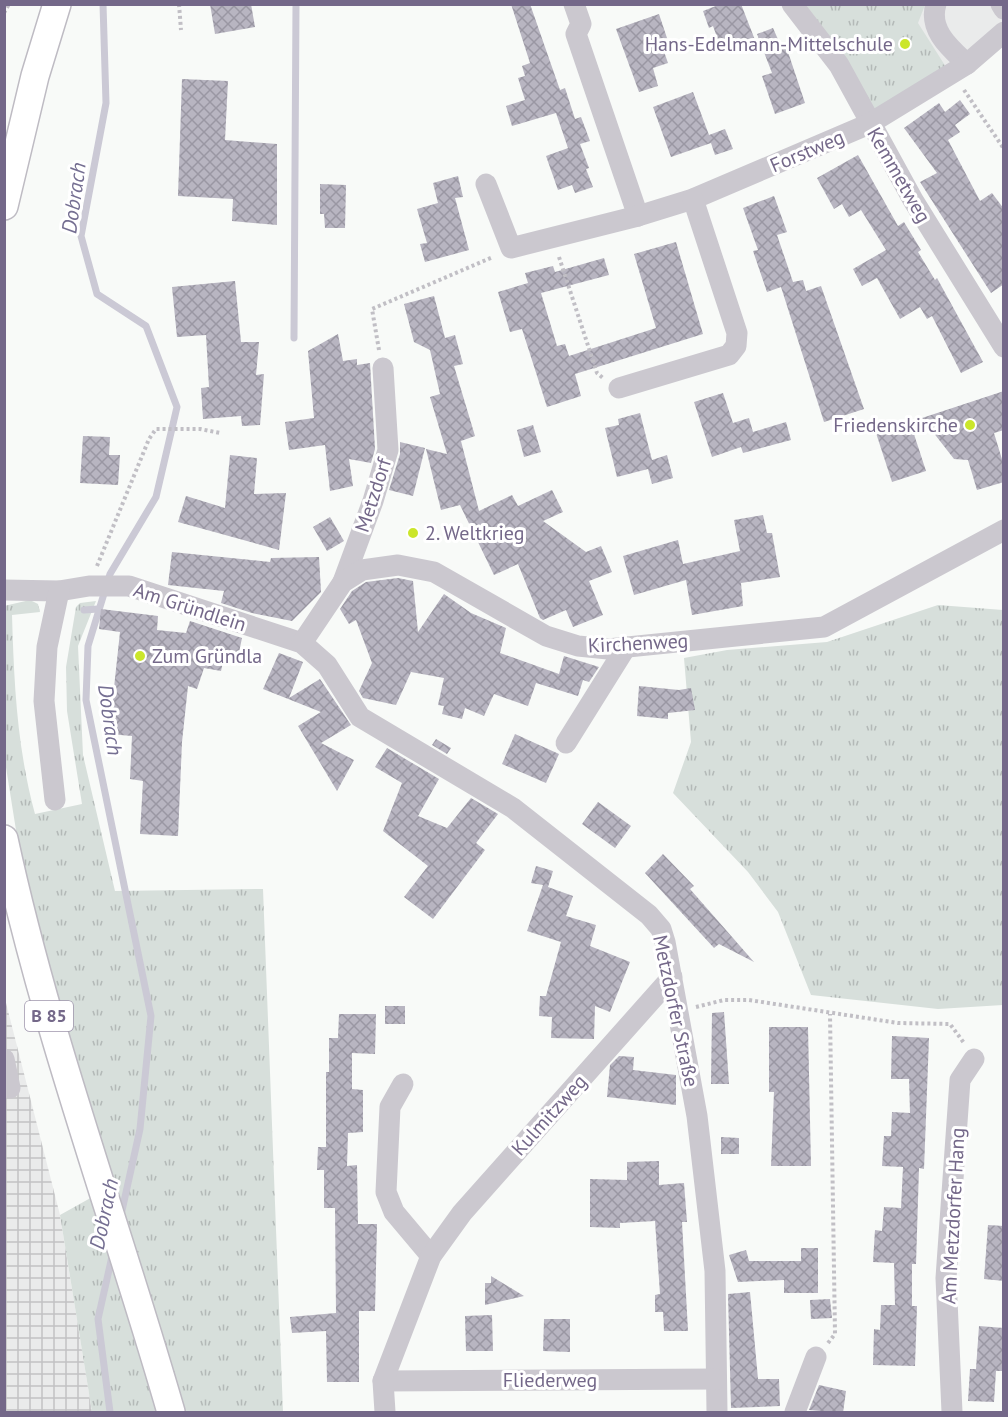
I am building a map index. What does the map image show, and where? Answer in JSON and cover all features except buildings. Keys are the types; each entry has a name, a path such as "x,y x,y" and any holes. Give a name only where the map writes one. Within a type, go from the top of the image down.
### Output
{"main road":[{"path":"4,206 35,76 57,4"},
{"name":"B 85","path":"4,838 43,1000 134,1283 171,1413"}],"street":[{"path":"574,4 581,24 576,34 638,216"},
{"name":"Kemmetweg","path":"792,4 839,65 869,124 1004,347"},
{"path":"936,4 934,12 936,26 960,68"},
{"path":"1001,4 1004,9"},
{"name":"Forstweg","path":"511,248 638,216 693,199 869,124 960,68 1004,32"},
{"path":"486,184 511,248"},
{"path":"619,388 729,355 736,346 737,333 693,199"},
{"name":"Metzdorf","path":"343,582 373,501 388,450 383,368"},
{"name":"Kirchenweg","path":"302,642 343,582 362,570 398,565 434,572 546,636 578,646 608,649 824,627 1004,530"},
{"name":"Am Gründlein","path":"4,590 58,591 89,586 129,586 302,642"},
{"path":"55,800 44,701 47,647 58,591"},
{"name":"Metzdorfer Straße","path":"302,642 327,664 360,717 513,808 649,915 661,929 697,1116 715,1271 717,1413"},
{"path":"566,743 626,647"},
{"name":"Kulmitzweg","path":"385,1413 383,1381 431,1256 462,1213 672,977"},
{"path":"4,1059 10,1088"},
{"name":"Am Metzdorfer Hang","path":"952,1413 946,1278 960,1080 974,1059"},
{"path":"403,1084 390,1107 386,1192 394,1212 431,1256"},
{"path":"795,1413 816,1357"},
{"name":"Fliederweg","path":"383,1381 716,1379"}],"path":[{"path":"4,14 9,4"},
{"path":"179,4 181,30"},
{"path":"960,68 1004,149"},
{"path":"553,238 597,374 619,388"},
{"path":"383,368 372,309 511,248"},
{"path":"89,586 149,439 156,429 187,429 220,433"},
{"path":"678,1011 724,1000 749,1000 898,1023 950,1023 974,1059"},
{"path":"816,1357 835,1334 830,1014"}],"shaded area":[{"path":"807,5 1003,5 1003,25 946,67"},
{"path":"4,995 60,1215 92,1412 5,1412"}],"green space":[{"name":"Hans-Edelmann-Mittelschule","path":"789,5 925,5 918,23 946,67 869,124"},
{"path":"30,600 38,604 40,612 12,615 20,740 35,814 82,804 67,711 66,667 76,607 80,603 96,601 78,646 83,755 115,891 263,889 283,1412 92,1412 60,1215 103,1191 43,1000 5,761 4,606"},
{"path":"938,605 1003,610 1003,1005 938,1009 811,995 778,912 748,872 673,793 691,742 684,658 727,650 827,642"}],"waterway":[{"name":"Dobrach","path":"103,4 106,103 81,236 97,294 146,326 177,407 156,497 110,574 88,646 86,700 151,1016 140,1129 121,1215"},
{"path":"294,338 296,4"},
{"path":"84,610 98,609"},
{"name":"Dobrach","path":"110,1412 98,1319 113,1252"}],"place":[{"name":"Hans-Edelmann-Mittelschule","path":"905,44"},
{"name":"Friedenskirche","path":"970,425"},
{"name":"2. Weltkrieg","path":"413,533"},
{"name":"Zum Gründla","path":"140,656"}]}
